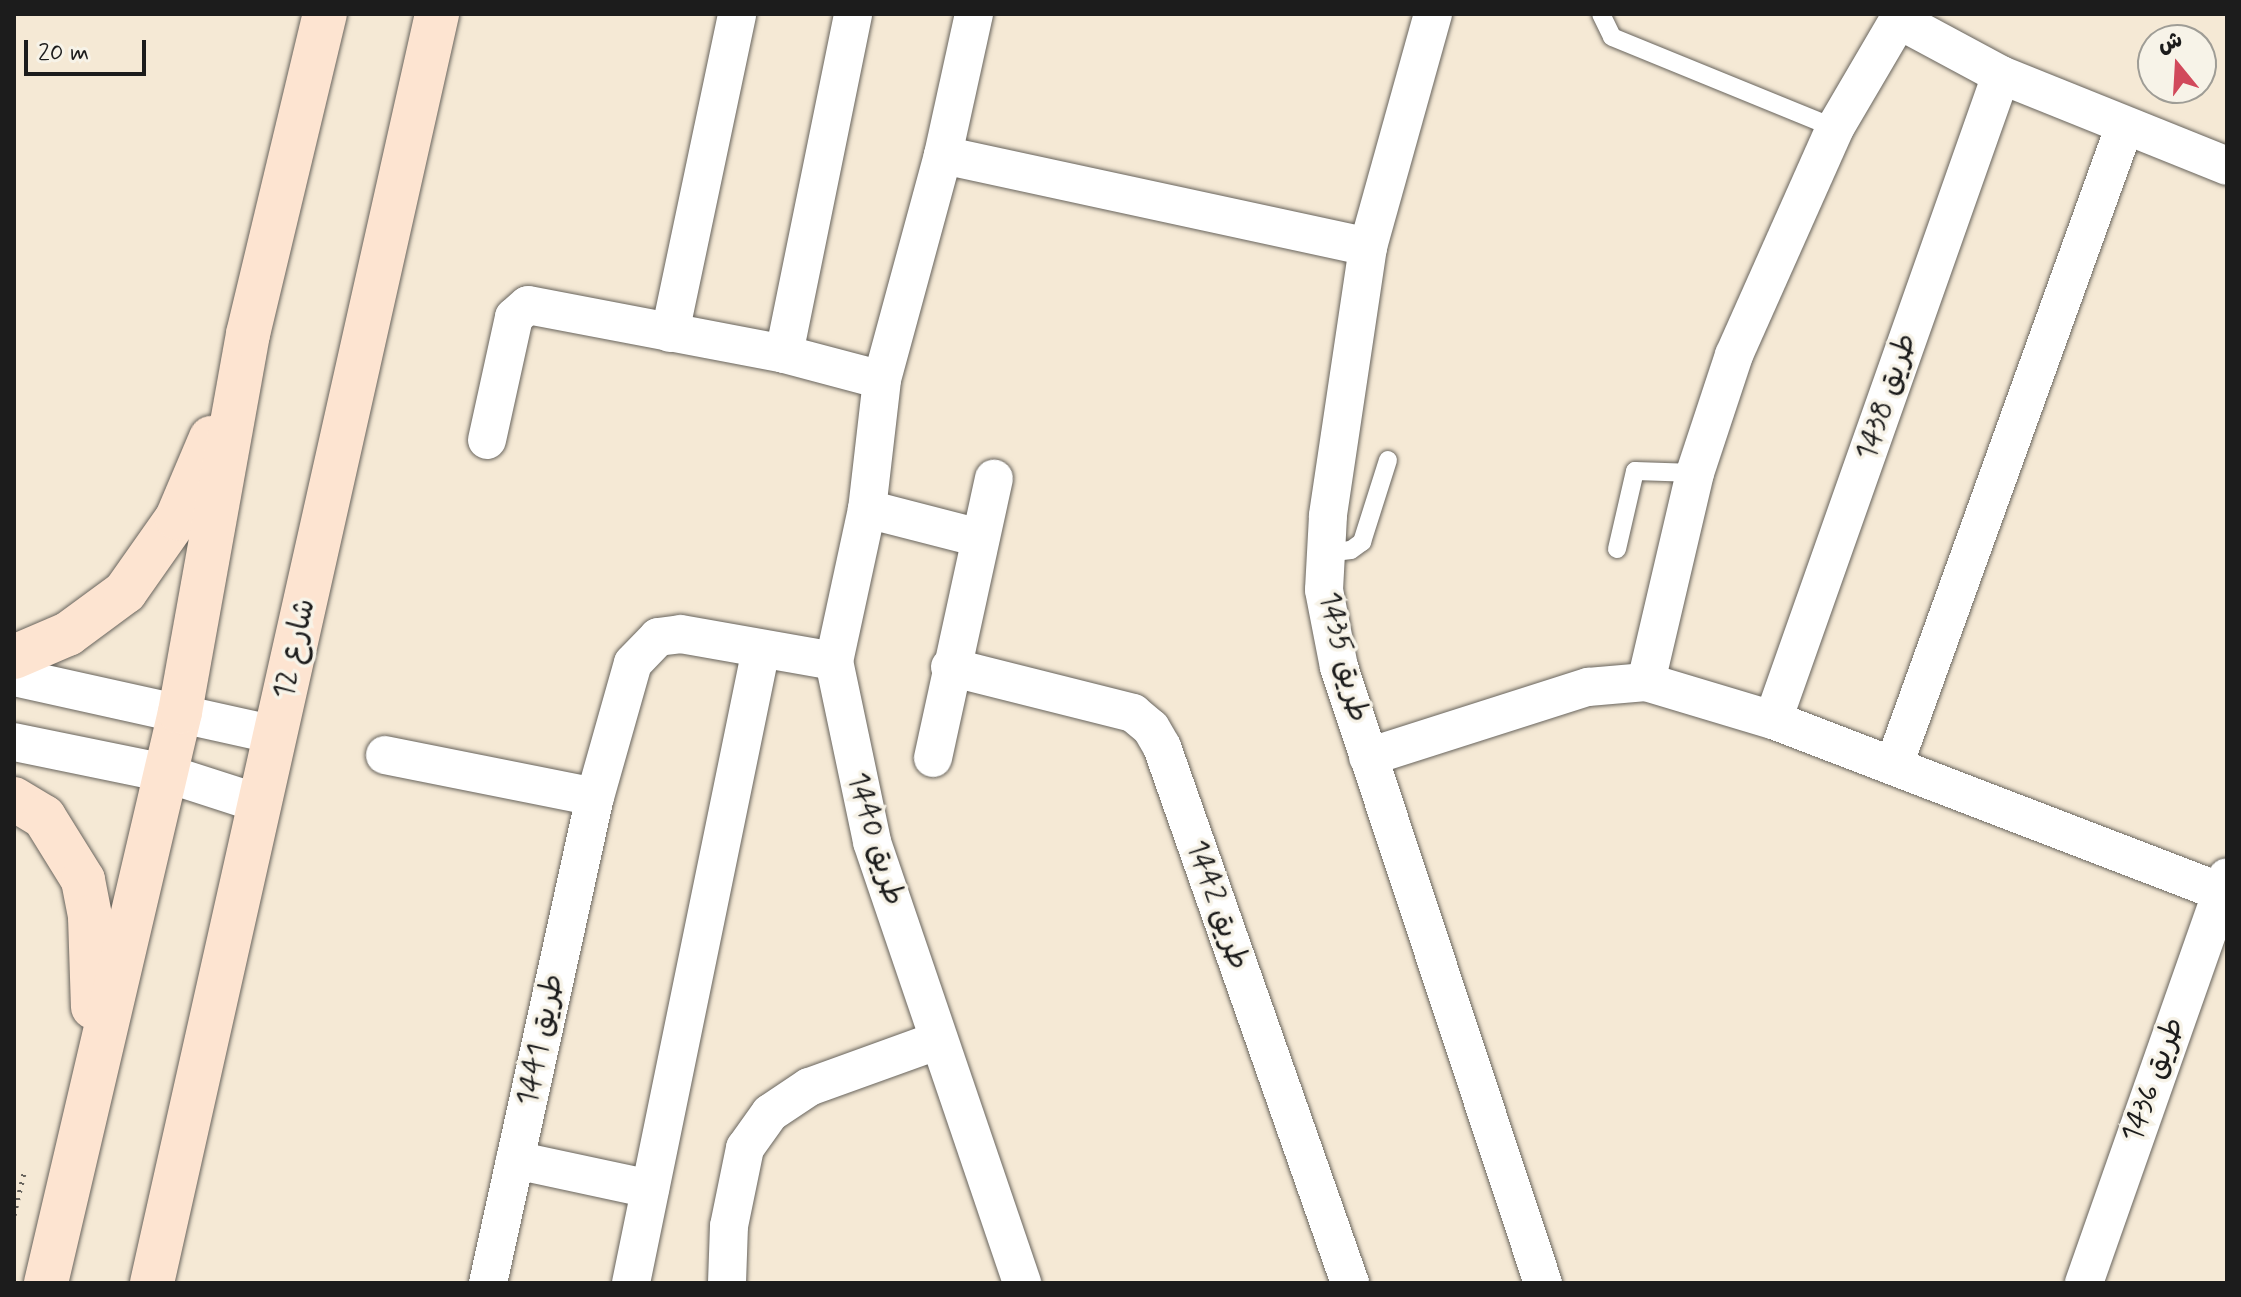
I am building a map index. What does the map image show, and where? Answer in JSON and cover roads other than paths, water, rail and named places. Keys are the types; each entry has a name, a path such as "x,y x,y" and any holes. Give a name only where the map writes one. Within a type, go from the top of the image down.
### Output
{"street":[{"path":"46,1283 95,1060 180,712 248,334 325,14"},
{"name":"شارع 12","path":"152,1283 437,14"},
{"path":"670,333 737,14"},
{"path":"784,354 853,14"},
{"name":"طريق 1440","path":"974,14 943,155 882,380 867,509 834,661 872,842 1022,1283"},
{"name":"طريق 1435","path":"1433,14 1368,247 1326,553 1324,590 1339,667 1543,1283"},
{"path":"1646,682 1695,473 1734,355 1835,128 1903,14 1910,26 2001,75 2124,128 2227,166"},
{"name":"طريق 1438","path":"1773,720 2001,75"},
{"path":"1894,765 2124,128"},
{"path":"943,155 1368,247"},
{"path":"487,440 514,317 528,305 784,354 882,380"},
{"path":"14,657 95,617 125,592 155,553 198,470 248,334"},
{"path":"933,758 950,667 994,479"},
{"path":"867,509 980,538"},
{"name":"طريق 1441","path":"488,1283 595,797 633,663 658,637 681,634 761,649"},
{"path":"631,1283 761,649 834,661"},
{"name":"طريق 1442","path":"950,667 1133,713 1151,728 1162,747 1350,1283"},
{"path":"14,677 275,735"},
{"path":"1368,757 1588,687 1646,682 1773,720 2224,885"},
{"path":"14,742 165,773 258,803"},
{"path":"385,755 595,797"},
{"path":"14,799 44,817 83,880 90,917 95,1060"},
{"name":"طريق 1436","path":"2084,1283 2224,885"},
{"path":"727,1283 729,1226 745,1148 770,1113 809,1087 939,1040"},
{"path":"515,1160 650,1189"}],"lane":[{"path":"1601,14 1612,37 1835,128"},
{"path":"1326,553 1351,550 1362,542 1388,460"},
{"path":"1617,549 1635,471 1695,473"}]}
